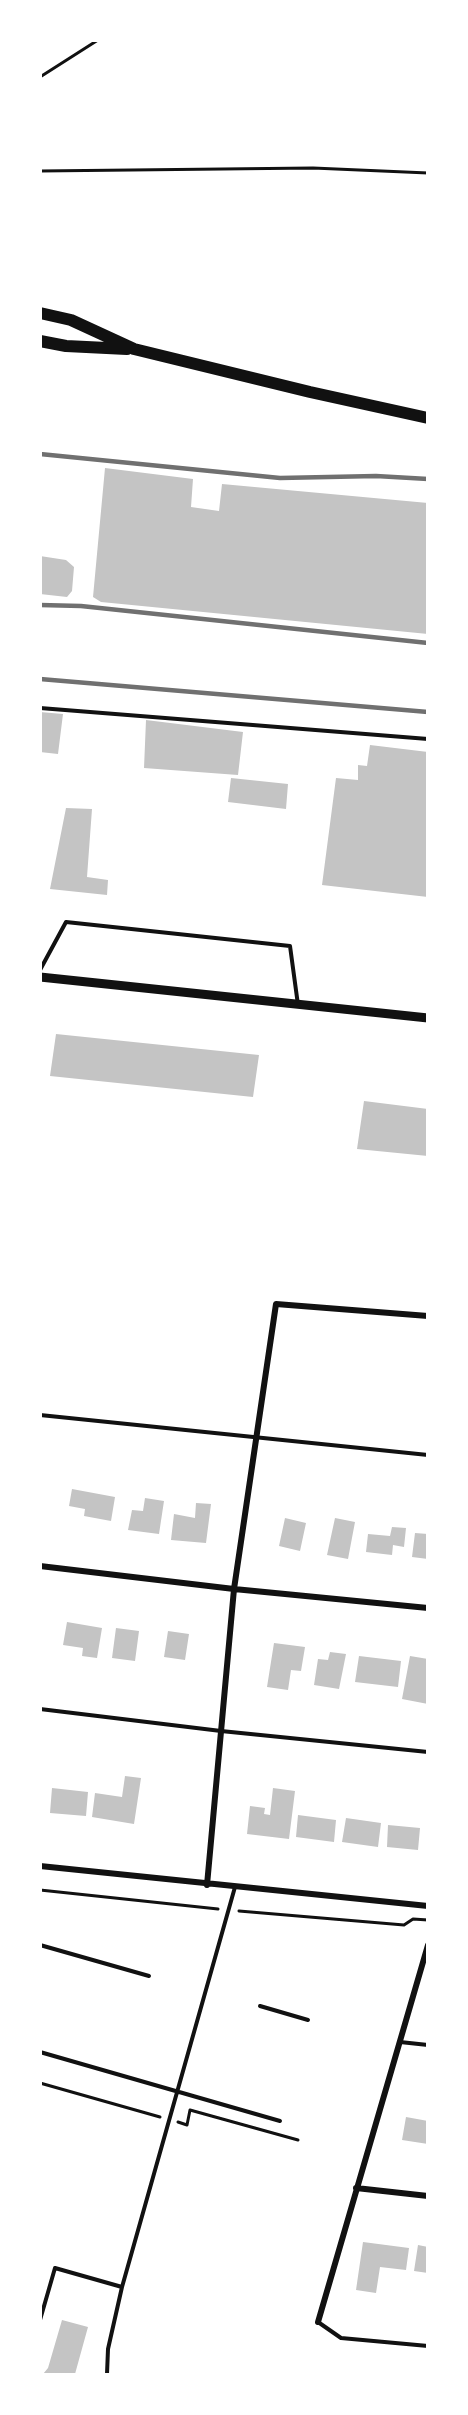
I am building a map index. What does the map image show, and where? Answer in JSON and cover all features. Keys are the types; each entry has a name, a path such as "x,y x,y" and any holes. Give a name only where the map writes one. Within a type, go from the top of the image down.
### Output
{"main road":[{"path":"40,313 71,320 134,349 428,418"},
{"path":"40,342 66,346 134,349"}],"street":[{"path":"40,977 428,1018"},
{"path":"207,1885 234,1589 276,1304 428,1316"},
{"path":"40,1566 234,1589 428,1608"},
{"path":"40,1866 207,1885 428,1905"},
{"path":"318,2322 428,1946"},
{"path":"356,2188 428,2196"}],"lane":[{"path":"40,708 428,739"},
{"path":"40,970 66,922 290,946 298,1005"},
{"path":"40,1415 428,1455"},
{"path":"40,1709 221,1731 428,1752"},
{"path":"107,2374 108,2349 122,2287 235,1887"},
{"path":"40,1945 149,1976"},
{"path":"260,2006 308,2020"},
{"path":"399,2042 428,2045"},
{"path":"40,2052 280,2121"},
{"path":"40,2320 55,2268 122,2287"},
{"path":"318,2322 341,2338 428,2346"}],"path":[{"path":"40,77 98,40"},
{"path":"40,171 313,168 428,173"}],"building":[{"path":"105,468 193,479 191,507 219,511 222,484 428,503 428,634 101,602 93,597"},
{"path":"40,556 66,560 74,567 72,591 67,597 40,594"},
{"path":"40,712 63,714 58,754 40,752"},
{"path":"146,720 243,732 238,775 144,768"},
{"path":"370,745 428,752 428,897 322,885 336,778 358,780 358,765 367,766"},
{"path":"231,778 288,784 286,809 228,802"},
{"path":"66,808 92,809 87,877 108,880 107,895 50,889"},
{"path":"56,1034 259,1055 253,1097 50,1076"},
{"path":"364,1101 428,1109 428,1156 357,1149"},
{"path":"72,1489 115,1497 111,1521 84,1516 85,1509 69,1506"},
{"path":"145,1498 164,1501 159,1534 128,1530 132,1510 143,1511"},
{"path":"196,1503 211,1504 206,1543 171,1540 174,1514 195,1518"},
{"path":"285,1518 306,1523 300,1551 279,1546"},
{"path":"335,1518 355,1522 348,1559 327,1555"},
{"path":"392,1527 406,1528 404,1547 393,1545 392,1555 366,1552 368,1534 390,1536"},
{"path":"415,1533 428,1534 428,1559 412,1557"},
{"path":"67,1622 102,1628 97,1658 82,1656 83,1648 63,1645"},
{"path":"116,1628 139,1631 135,1661 112,1658"},
{"path":"168,1631 189,1634 185,1660 164,1657"},
{"path":"274,1643 305,1647 301,1671 291,1670 288,1690 267,1687"},
{"path":"330,1652 346,1654 339,1689 314,1685 318,1659 328,1660"},
{"path":"359,1656 401,1661 398,1687 355,1682"},
{"path":"410,1656 428,1659 428,1704 402,1699"},
{"path":"125,1776 141,1778 134,1824 92,1817 95,1793 122,1797"},
{"path":"52,1788 88,1792 86,1816 50,1813"},
{"path":"273,1788 295,1791 289,1839 247,1834 250,1806 265,1808 264,1814 270,1815"},
{"path":"298,1815 336,1820 334,1842 296,1837"},
{"path":"346,1818 381,1823 378,1847 342,1842"},
{"path":"388,1825 420,1828 418,1850 387,1847"},
{"path":"406,2117 428,2121 428,2144 402,2140"},
{"path":"363,2242 409,2248 406,2270 380,2267 376,2293 356,2290"},
{"path":"418,2245 428,2247 428,2273 414,2271"},
{"path":"62,2320 88,2327 75,2374 43,2374 48,2368"}],"railway":[{"path":"40,454 280,478 376,476 428,479"},
{"path":"40,605 81,606 428,643"},
{"path":"40,679 428,712"}]}
